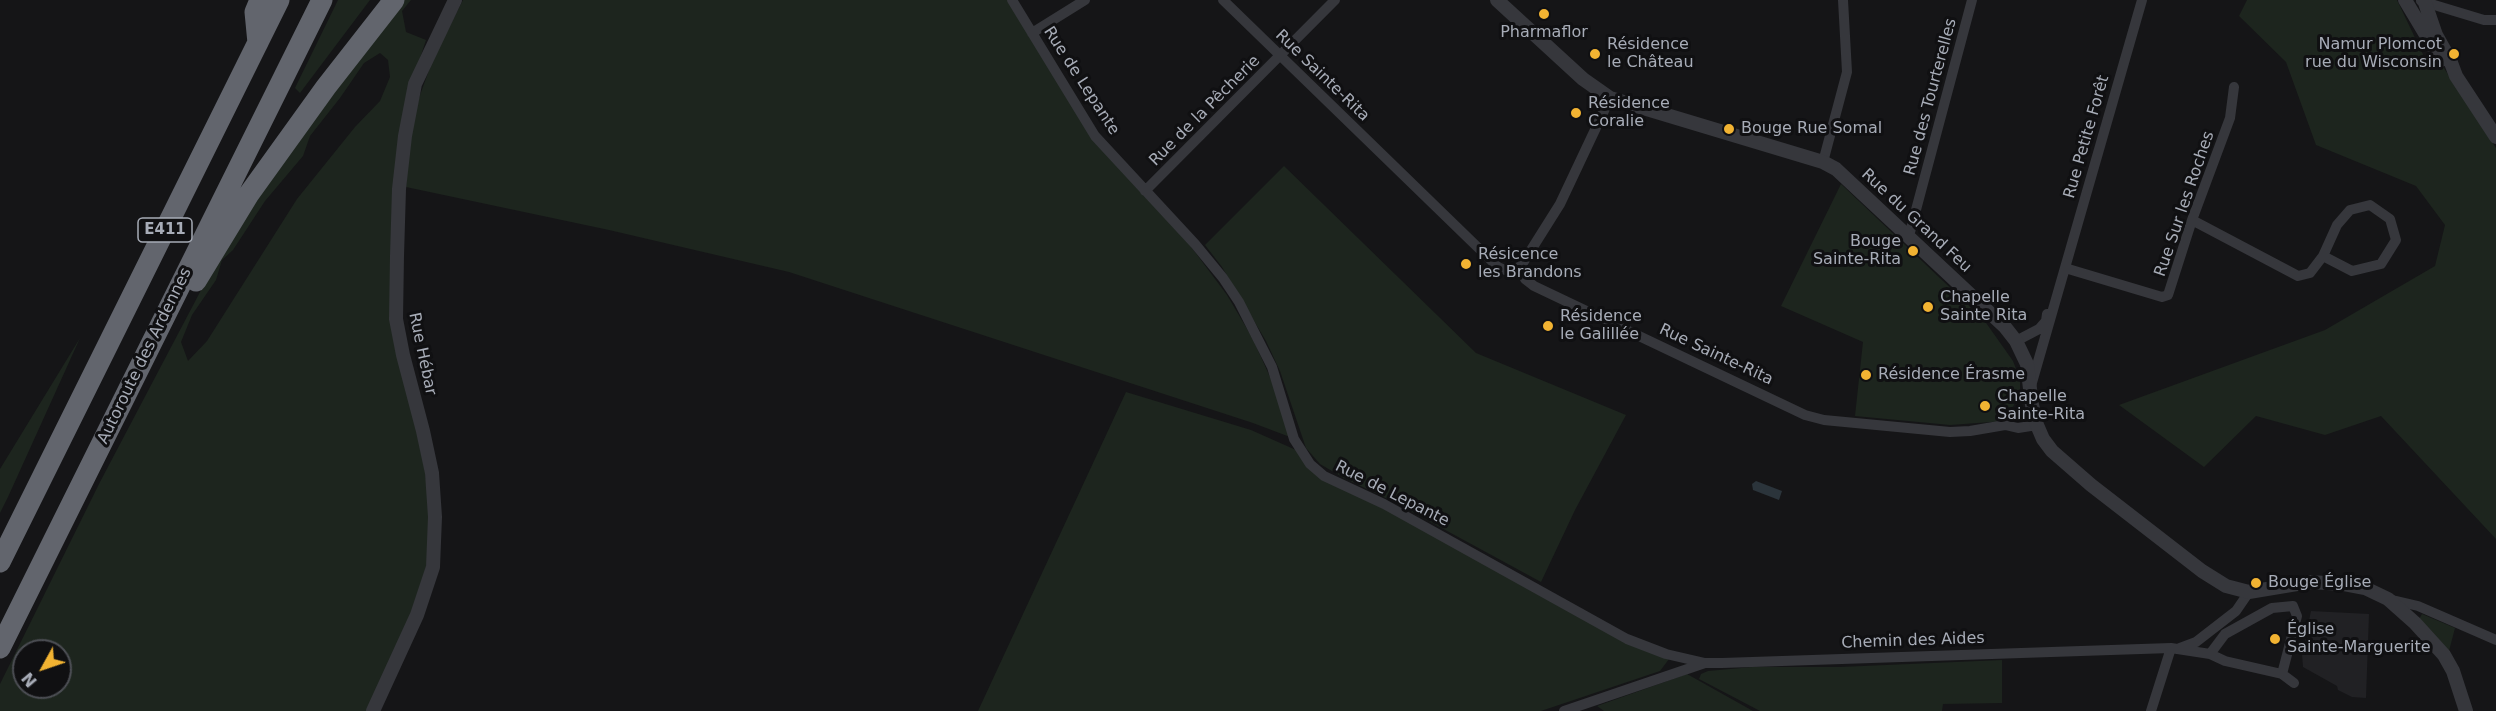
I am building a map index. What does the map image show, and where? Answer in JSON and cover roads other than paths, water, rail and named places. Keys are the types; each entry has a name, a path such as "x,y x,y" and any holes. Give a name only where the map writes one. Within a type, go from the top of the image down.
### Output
{"highway":[{"path":"258,43 255,12 260,0"},
{"name":"E411","path":"0,562 279,0"},
{"name":"Autoroute des Ardennes","path":"0,648 322,0"},
{"path":"168,308 191,289 249,194 326,87 394,0"}],"street":[{"name":"Rue Hébar","path":"373,711 417,615 433,567 435,517 432,473 402,355 396,319 399,200 405,136 416,84 455,0"},
{"name":"Rue de Lepante","path":"1012,0 1095,136 1195,244 1239,302 1272,367 1299,450 1310,464 1324,476 1384,504 1627,639 1666,654 1705,663"},
{"path":"1032,33 1085,0"},
{"name":"Rue Sainte-Rita","path":"1222,0 1498,267 1510,272 1521,266 1526,279 1534,286 1806,415 1824,420 1950,432 2005,425 2018,428 2037,425"},
{"name":"Rue de la Pêcherie","path":"1145,191 1335,0"},
{"name":"Rue du Grand Feu","path":"1497,0 1583,80 1610,98 1823,162 1836,170 2000,321 2016,341 2027,364 2037,425 2052,451 2091,485 2202,571 2226,586 2249,592 2309,582 2344,584 2365,588 2388,599 2403,611 2444,655 2466,711"},
{"path":"1823,162 1847,72 1843,0"},
{"name":"Rue des Tourterelles","path":"1909,236 1972,0"},
{"name":"Rue Petite Forêt","path":"2031,387 2142,0"},
{"path":"2405,0 2446,68 2456,76"},
{"path":"2422,1 2456,76 2496,137"},
{"path":"2422,1 2484,20 2496,20"},
{"name":"Rue Sur les Roches","path":"2065,268 2162,297 2168,295 2192,220 2230,118 2234,87"},
{"path":"1521,266 1560,204 1610,98"},
{"path":"2192,220 2298,276 2310,273 2323,256 2337,225 2349,210 2370,205 2390,219 2396,240 2381,264 2352,271 2323,256"},
{"name":"Rue Petite Forêt","path":"2016,341 2039,329 2046,321 2053,289 2061,281"},
{"name":"Chemin des Aides","path":"1564,711 1705,663 2100,648 2175,648 2196,642 2236,611 2249,592"},
{"path":"2388,599 2418,606 2496,640"},
{"path":"2210,654 2225,634 2272,608 2293,606 2297,616 2282,674"},
{"path":"2151,711 2175,648 2210,654 2225,661 2282,674 2294,683"}],"place":[{"name":"Pharmaflor","path":"1544,14"},
{"name":"Résidence le Château","path":"1595,54"},
{"name":"Namur Plomcot rue du Wisconsin","path":"2454,54"},
{"name":"Résidence Coralie","path":"1576,113"},
{"name":"Bouge Rue Somal","path":"1729,129"},
{"name":"Bouge Sainte-Rita","path":"1913,251"},
{"name":"Résicence les Brandons","path":"1466,264"},
{"name":"Chapelle Sainte Rita","path":"1928,307"},
{"name":"Résidence le Galillée","path":"1548,326"},
{"name":"Résidence Érasme","path":"1866,375"},
{"name":"Chapelle Sainte-Rita","path":"1985,406"},
{"name":"Bouge Église","path":"2256,583"},
{"name":"Église Sainte-Marguerite","path":"2275,639"}]}
